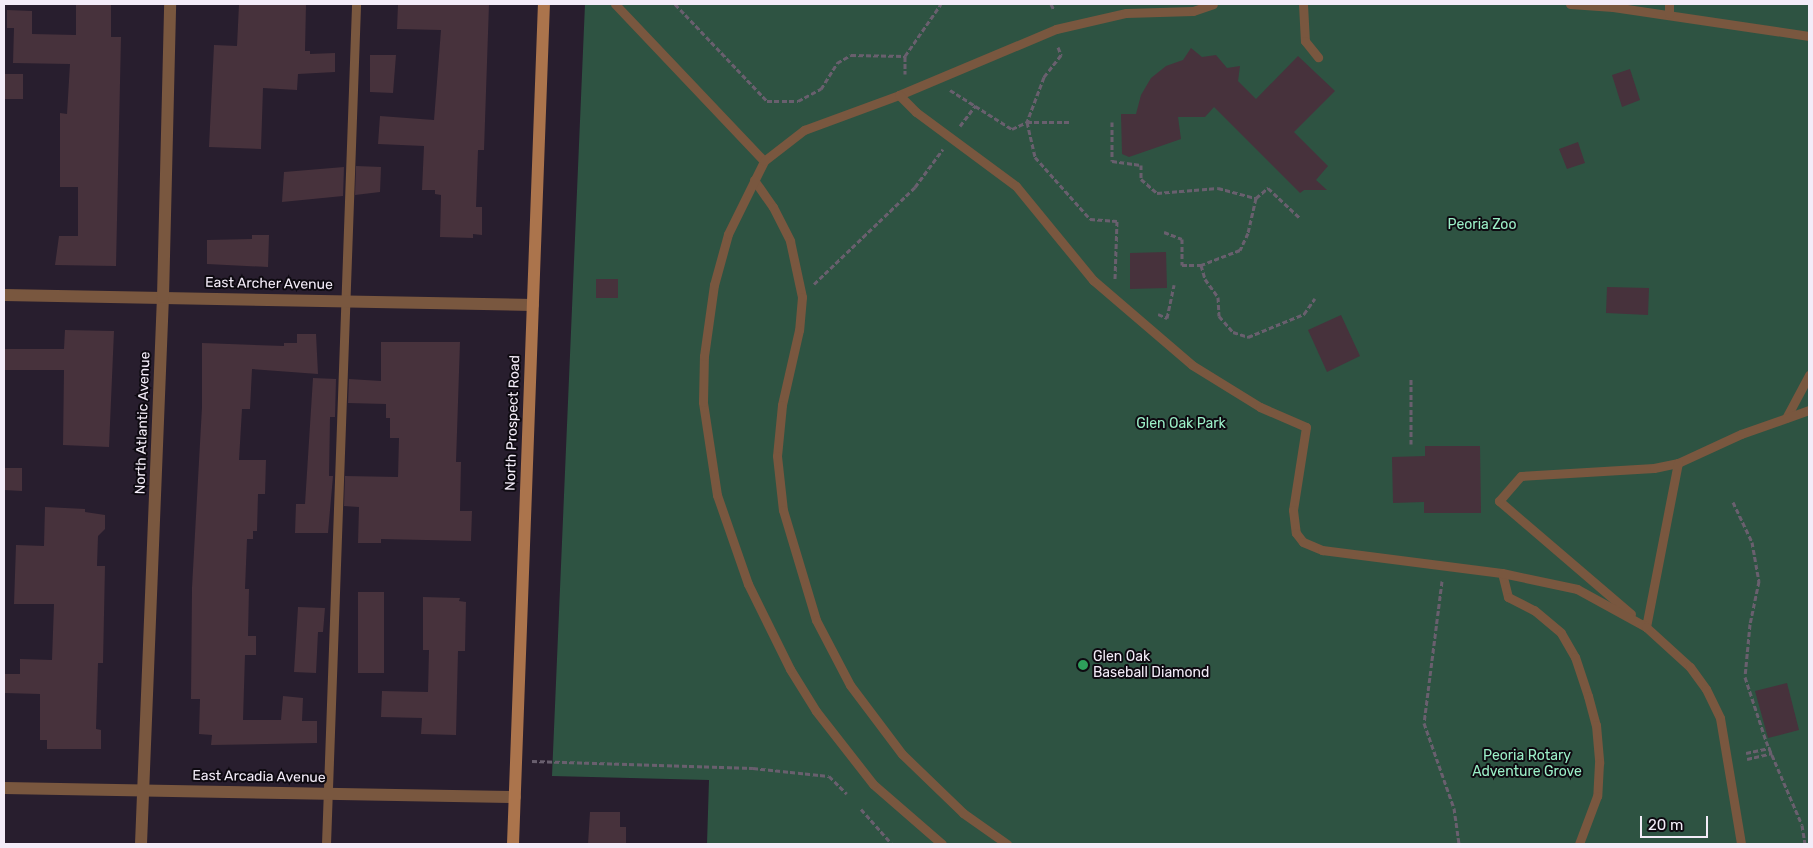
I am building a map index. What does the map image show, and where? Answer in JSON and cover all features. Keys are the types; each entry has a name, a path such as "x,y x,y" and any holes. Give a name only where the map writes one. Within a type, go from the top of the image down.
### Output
{"main road":[{"name":"North Prospect Road","path":"513,844 544,4"}],"street":[{"name":"North Atlantic Avenue","path":"141,844 163,297 170,4"},
{"name":"East Archer Avenue","path":"4,295 533,306"},
{"name":"East Arcadia Avenue","path":"4,788 515,797"}],"lane":[{"path":"326,844 356,4"},
{"path":"615,4 764,161"},
{"path":"942,844 873,784 816,711 790,669 748,584 717,495 704,410 704,356 714,285 728,234 764,161 804,130 899,95 1056,29 1126,13 1193,11 1213,4"},
{"path":"1302,4 1305,41 1318,57"},
{"path":"1570,4 1669,14 1809,36"},
{"path":"1669,4 1669,14"},
{"path":"899,95 916,112 952,136 1016,186 1094,280 1192,365 1260,407 1306,427 1293,510 1296,533 1303,542 1322,550 1502,574 1577,589 1646,627"},
{"path":"754,180 773,207 790,241 802,297 799,330 782,405 777,456 783,510 816,620 850,685 902,754 962,813 1007,844"},
{"path":"1786,418 1809,375"},
{"path":"1742,844 1720,718 1706,689 1690,667 1646,627 1499,501 1521,476 1678,464 1741,434 1809,410"},
{"path":"1646,627 1678,464"},
{"path":"1502,574 1508,597 1534,610 1561,633 1575,657 1588,696 1596,726 1599,763 1597,796 1579,844"}],"path":[{"path":"675,4 767,102 798,102 821,89 837,63 851,55 905,56"},
{"path":"905,74 905,56 941,4"},
{"path":"1051,4 1054,10"},
{"path":"1058,47 1061,55 1044,77 1027,122 1036,157 1090,219 1117,222 1115,279 1120,285"},
{"path":"947,88 1012,129 1027,122 1071,122"},
{"path":"802,297 915,187 976,105"},
{"path":"1112,122 1112,161 1141,165 1141,179 1157,193 1218,188 1256,198"},
{"path":"1164,232 1182,239 1182,265 1202,265 1240,250 1248,233 1256,198 1268,188 1300,218"},
{"path":"1202,265 1205,280 1218,297 1219,316 1233,332 1248,337 1278,327 1304,314 1315,298"},
{"path":"1151,310 1167,318 1174,285"},
{"path":"1411,380 1411,444"},
{"path":"1732,502 1752,542 1759,581 1750,624 1745,677 1770,748 1802,825 1806,844"},
{"path":"1435,577 1442,578 1424,723 1454,808 1459,844"},
{"path":"1746,753 1770,748"},
{"path":"1747,758 1772,753"},
{"path":"516,762 753,768 829,776 847,794"},
{"path":"861,809 892,844"}],"green space":[{"name":"Glen Oak Park","path":"585,4 1809,4 1809,844 707,844 709,780 552,776"}],"building":[{"path":"76,4 111,4 111,37 121,37 116,266 55,265 59,236 78,236 78,187 60,187 60,113 67,114 70,64 13,63 14,28 7,28 7,10 32,11 32,34 76,35"},
{"path":"239,4 306,4 305,51 310,51 310,54 335,53 335,72 298,74 297,90 263,88 261,149 209,147 214,45 237,46"},
{"path":"398,4 489,4 484,150 478,150 476,207 482,207 482,235 473,234 473,238 440,237 441,195 435,194 435,190 422,190 424,146 378,144 380,116 434,120 441,30 397,29"},
{"path":"1191,48 1202,57 1216,55 1227,68 1240,66 1238,81 1256,99 1298,56 1335,91 1294,132 1328,166 1316,180 1327,190 1304,190 1300,193 1214,107 1205,117 1178,117 1181,139 1129,157 1122,154 1121,114 1136,114 1141,95 1151,78 1166,66 1183,60"},
{"path":"370,55 396,55 393,93 370,92"},
{"path":"1630,69 1640,100 1622,107 1612,75"},
{"path":"4,74 23,74 23,99 4,99"},
{"path":"1578,142 1585,163 1567,169 1559,149"},
{"path":"356,166 381,167 380,192 355,195"},
{"path":"344,167 343,196 282,202 284,172"},
{"path":"252,235 269,235 268,267 207,264 207,240 252,239"},
{"path":"1166,252 1167,288 1130,289 1130,253"},
{"path":"596,279 618,279 618,298 596,298"},
{"path":"1607,287 1649,288 1648,315 1606,313"},
{"path":"1341,315 1360,356 1327,372 1308,330"},
{"path":"65,330 114,331 109,447 63,445 64,370 4,370 4,349 64,349"},
{"path":"297,334 316,334 318,374 252,369 250,409 242,409 239,460 266,460 265,494 258,494 257,531 253,531 253,539 247,539 245,589 249,589 248,636 256,636 256,655 245,655 243,720 281,720 283,696 303,698 302,721 317,721 317,743 211,745 212,735 199,734 200,699 191,699 192,588 202,407 202,343 284,346 284,343 297,343"},
{"path":"381,342 460,342 456,462 461,462 460,511 472,511 471,541 381,539 381,543 358,543 359,507 344,506 345,476 398,477 399,438 390,438 390,418 386,418 386,404 348,403 349,379 381,381"},
{"path":"313,378 336,379 335,417 330,417 329,476 333,476 328,533 295,533 296,504 305,504"},
{"path":"1425,446 1480,446 1481,513 1424,513 1424,502 1393,503 1392,457 1425,456"},
{"path":"4,468 22,468 22,491 4,490"},
{"path":"45,507 85,509 85,512 105,515 105,529 98,536 97,566 105,566 103,663 98,663 96,729 101,730 101,749 47,749 47,740 40,740 40,694 4,693 4,674 20,674 20,659 52,660 54,604 14,604 16,545 44,546"},
{"path":"358,592 384,592 384,673 358,673"},
{"path":"423,597 460,598 459,601 466,602 465,651 458,651 456,735 421,734 422,718 381,717 382,691 428,692 429,650 423,650"},
{"path":"298,607 325,608 323,632 318,632 316,673 294,672"},
{"path":"1787,683 1799,730 1768,738 1755,691"},
{"path":"590,812 620,812 620,827 626,827 626,844 588,844"}],"place":[{"name":"Glen Oak Baseball Diamond","path":"1083,665"}],"park label":[{"name":"Peoria Zoo","path":"1482,225"},
{"name":"Peoria Rotary Adventure Grove","path":"1527,764"}]}
